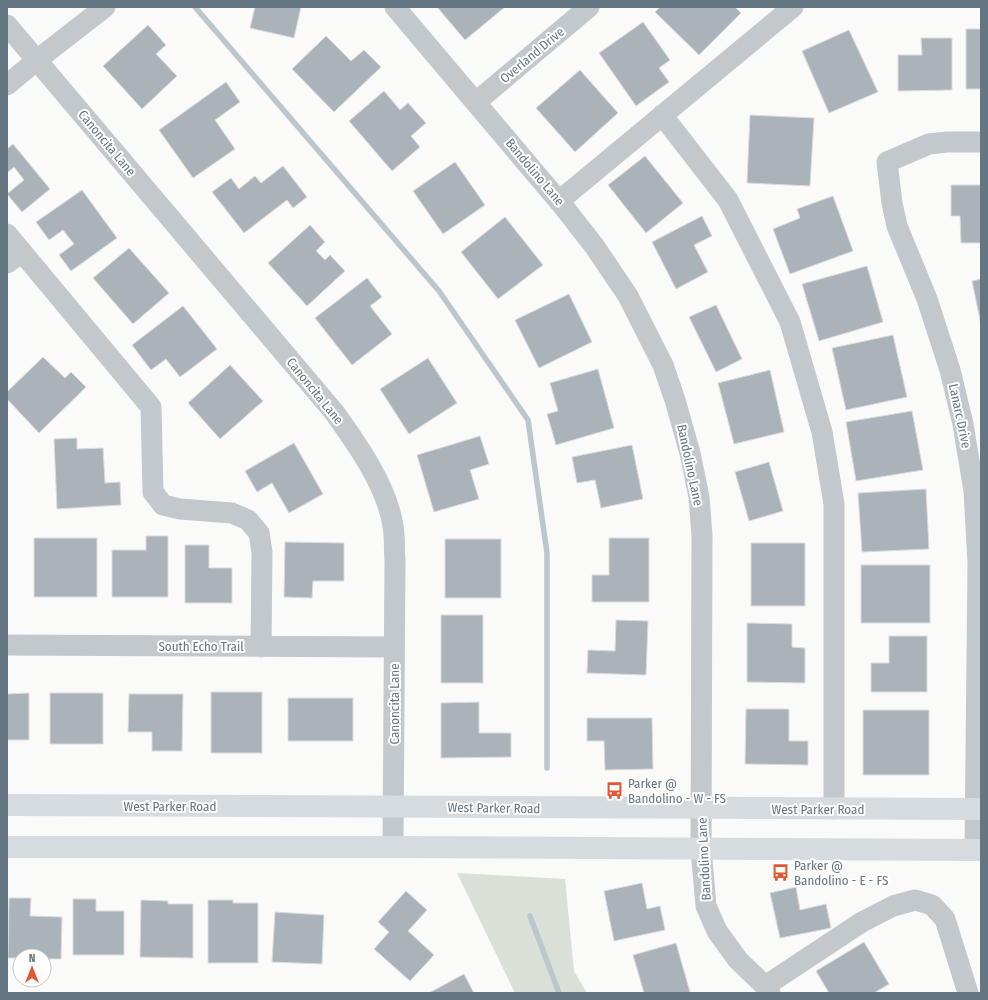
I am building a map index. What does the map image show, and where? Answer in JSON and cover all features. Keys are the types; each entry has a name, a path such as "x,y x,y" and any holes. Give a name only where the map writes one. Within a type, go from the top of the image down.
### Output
{"main road":[{"name":"West Parker Road","path":"7,805 978,809"},
{"path":"7,847 978,850"}],"street":[{"path":"7,85 105,7"},
{"name":"Bandolino Lane","path":"395,7 559,201 595,247 628,296 663,365 675,400 690,453 699,497 702,535 701,849 706,906 717,931 738,960 768,990"},
{"name":"Overland Drive","path":"476,102 589,7"},
{"path":"559,201 793,7"},
{"name":"Canoncita Lane","path":"7,25 334,412 369,464 384,497 393,525 395,560 393,847"},
{"path":"662,115 728,200 790,322 822,432 834,504 834,809"},
{"name":"Lanarc Drive","path":"978,850 978,563 974,491 963,424 950,370 927,299 897,226 892,203 887,162 929,144 947,142 981,142"},
{"path":"7,234 15,258 151,407 153,492 164,505 180,510 232,513 248,520 259,533 262,552 261,647"},
{"name":"South Echo Trail","path":"7,645 394,647"},
{"path":"768,990 862,922 893,906 915,900 932,905 945,919 968,993"}],"shaded area":[{"path":"457,873 565,879 574,971 587,993 515,993"}],"building":[{"path":"255,7 301,7 294,38 250,28"},
{"path":"437,7 505,7 465,40"},
{"path":"660,7 735,7 741,13 699,55 655,12"},
{"path":"643,22 670,60 659,68 669,82 636,106 599,53"},
{"path":"148,25 166,45 156,54 177,76 142,109 103,66"},
{"path":"966,29 981,29 981,89 966,89"},
{"path":"849,30 878,92 829,113 802,51"},
{"path":"326,36 351,61 364,50 381,67 334,112 292,69"},
{"path":"921,38 952,38 952,90 898,91 898,55 922,55"},
{"path":"580,70 618,113 575,152 536,108"},
{"path":"226,82 240,102 215,120 235,149 193,178 159,130"},
{"path":"384,91 400,110 408,103 426,123 411,136 420,147 392,171 349,121"},
{"path":"750,115 814,118 810,186 747,183"},
{"path":"13,144 50,189 22,212 7,194 24,180 14,167 7,173 7,149"},
{"path":"645,156 683,203 646,233 608,185"},
{"path":"455,162 485,205 443,234 413,191"},
{"path":"283,166 307,197 293,208 287,200 244,233 212,192 231,178 239,189 255,176 261,183"},
{"path":"951,185 981,185 981,243 961,243 960,216 951,216"},
{"path":"82,190 117,238 71,271 59,255 74,244 63,230 49,240 36,222"},
{"path":"833,196 853,251 790,274 773,229 800,218 797,209"},
{"path":"702,216 712,236 694,245 708,272 676,289 652,242"},
{"path":"505,217 543,265 498,299 461,252"},
{"path":"310,225 325,242 316,251 325,260 330,255 345,271 307,306 268,263"},
{"path":"129,248 169,293 133,324 93,278"},
{"path":"867,266 883,322 819,341 802,284"},
{"path":"367,278 382,297 370,306 392,334 352,365 315,318"},
{"path":"981,279 981,325 972,281"},
{"path":"569,294 592,342 539,368 515,320"},
{"path":"716,305 742,359 716,372 689,317"},
{"path":"183,306 217,349 180,377 166,359 151,370 132,345"},
{"path":"893,335 907,397 846,410 832,348"},
{"path":"43,357 65,378 71,372 86,387 39,433 7,399 7,392"},
{"path":"428,358 457,403 409,434 380,389"},
{"path":"230,365 263,401 220,439 188,403"},
{"path":"598,369 614,428 556,445 547,414 558,411 550,383"},
{"path":"770,370 784,432 734,444 718,383"},
{"path":"912,411 923,470 856,481 846,422"},
{"path":"480,436 489,464 470,470 479,499 434,512 417,455"},
{"path":"77,438 77,449 103,448 105,483 120,482 121,505 57,509 54,439"},
{"path":"294,443 323,494 289,513 272,483 257,492 245,471"},
{"path":"632,445 643,499 601,508 595,480 577,483 572,457"},
{"path":"769,462 783,511 749,521 735,472"},
{"path":"926,489 929,549 862,552 858,493"},
{"path":"146,536 168,536 168,597 112,597 112,550 146,550"},
{"path":"34,538 97,538 97,597 34,597"},
{"path":"609,538 649,538 649,602 592,602 592,575 609,575"},
{"path":"445,539 501,539 501,598 445,598"},
{"path":"285,542 344,543 344,581 313,581 312,598 284,597"},
{"path":"751,543 805,543 805,606 751,606"},
{"path":"185,545 209,545 209,568 232,568 232,603 185,603"},
{"path":"861,565 930,565 930,623 861,623"},
{"path":"441,615 483,615 483,683 441,683"},
{"path":"616,620 648,621 646,675 587,673 588,650 615,651"},
{"path":"747,623 792,624 792,647 805,648 805,683 747,682"},
{"path":"889,636 927,636 927,692 871,692 871,663 889,663"},
{"path":"211,692 262,692 262,753 211,753"},
{"path":"29,693 29,740 7,740 7,694"},
{"path":"50,693 103,693 103,744 50,744"},
{"path":"129,694 183,694 182,751 152,751 152,732 128,732"},
{"path":"288,698 353,698 353,741 288,741"},
{"path":"479,702 479,733 511,733 511,757 441,758 441,703"},
{"path":"746,709 789,709 789,741 808,741 808,765 745,764"},
{"path":"863,710 929,710 929,775 863,775"},
{"path":"587,718 652,718 653,769 605,770 604,741 587,741"},
{"path":"642,883 647,909 660,906 665,930 614,941 604,891"},
{"path":"796,887 800,910 826,904 831,928 780,938 770,893"},
{"path":"406,891 427,910 408,931 434,955 410,981 374,949 389,932 378,922"},
{"path":"9,898 31,898 30,916 62,917 61,959 52,959 52,948 12,948 12,958 8,958"},
{"path":"73,899 96,899 96,911 124,911 124,955 73,955"},
{"path":"141,900 168,901 168,904 193,904 193,958 140,957"},
{"path":"208,900 233,900 233,903 258,903 258,963 208,963"},
{"path":"275,912 324,915 322,964 272,962"},
{"path":"864,942 889,984 874,993 829,993 816,971"},
{"path":"676,943 690,992 644,993 633,955"},
{"path":"464,974 474,993 429,993"}],"waterway":[{"path":"195,7 439,291 528,420 547,553 547,768"},
{"path":"530,916 559,993"}],"place":[{"name":"Parker @ Bandolino - W - FS","path":"615,790"},
{"name":"Parker @ Bandolino - E - FS","path":"781,872"}]}
